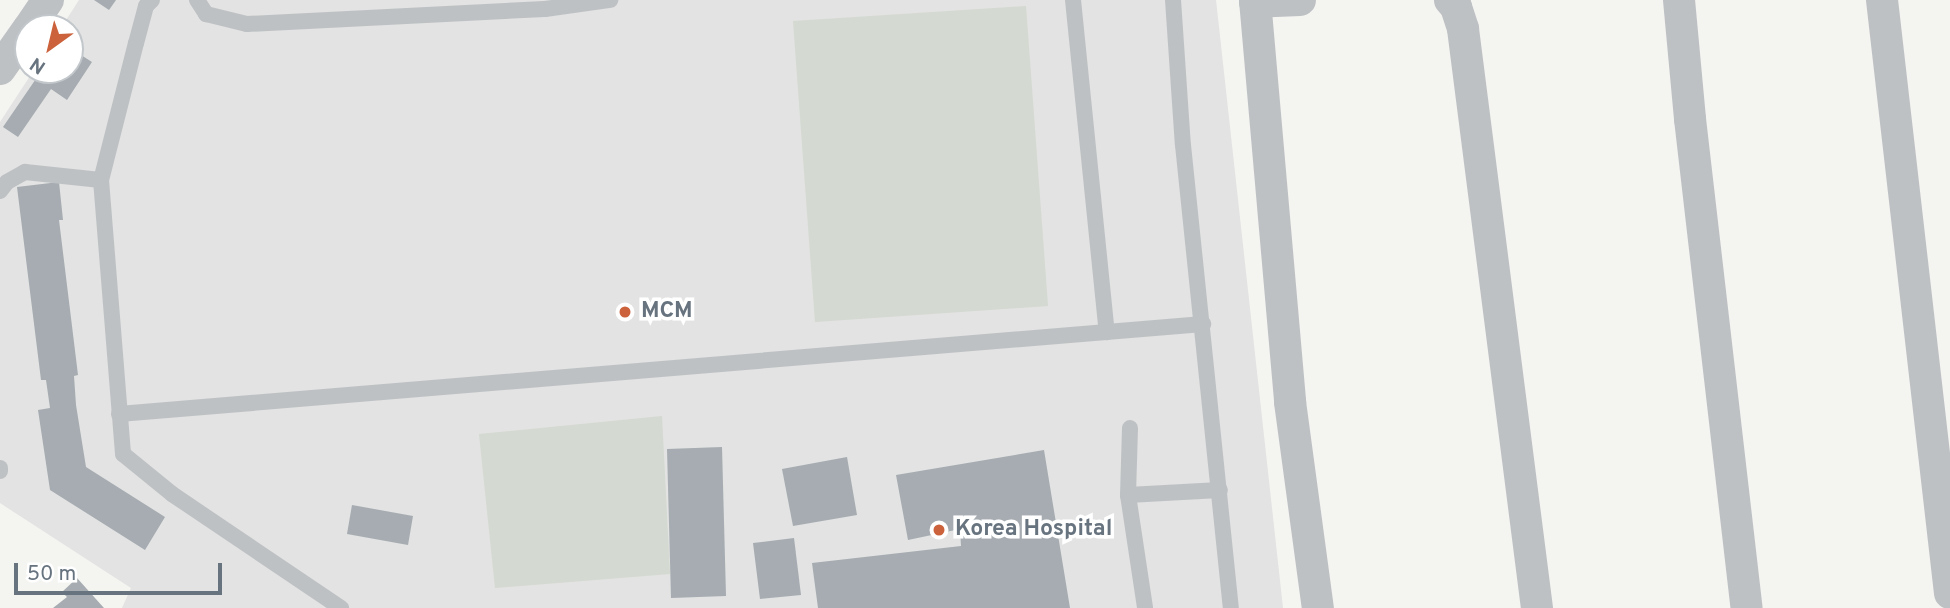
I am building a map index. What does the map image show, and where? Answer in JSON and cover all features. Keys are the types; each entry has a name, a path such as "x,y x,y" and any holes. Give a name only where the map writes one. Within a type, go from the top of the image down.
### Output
{"street":[{"path":"1300,0 1255,1 1289,390 1318,608"},
{"path":"1450,0 1456,7 1463,29 1537,608"},
{"path":"1679,0 1691,132 1747,608"},
{"path":"1882,0 1950,593"},
{"path":"0,69 14,49"}],"lane":[{"path":"152,0 146,6 101,180 123,454 149,476 341,608"},
{"path":"197,0 206,14 247,24 545,9 610,0"},
{"path":"1073,0 1107,332"},
{"path":"1173,0 1181,119 1231,608"},
{"path":"0,191 7,182 25,172 101,180"},
{"path":"119,414 1203,324"},
{"path":"1130,428 1128,495 1145,608"},
{"path":"1128,495 1220,490"}],"shaded area":[{"name":"MCM","path":"79,0 1216,0 1283,608 122,608 131,588 0,503 0,122 25,84 84,84 84,14 70,14"},
{"path":"1026,6 1048,306 815,322 793,21"},
{"path":"662,416 670,574 495,588 479,434"}],"building":[{"path":"94,0 116,0 109,10"},
{"path":"84,57 92,62 84,74"},
{"path":"32,84 78,84 67,100 51,89 18,137 3,127"},
{"path":"59,182 63,220 59,220 78,375 74,376 76,405 86,467 165,517 145,550 50,490 38,410 50,408 46,380 41,380 17,187"},
{"path":"722,447 726,596 671,598 667,449"},
{"path":"1044,450 1070,608 818,608 812,563 961,546 960,529 908,540 896,475"},
{"path":"847,457 857,515 793,526 782,469"},
{"path":"352,505 413,516 408,545 347,534"},
{"path":"794,538 801,595 760,599 753,543"},
{"path":"77,578 104,608 53,608 67,597 62,592"}],"place":[{"name":"MCM","path":"625,312"},
{"name":"Korea Hospital","path":"939,530"}]}
